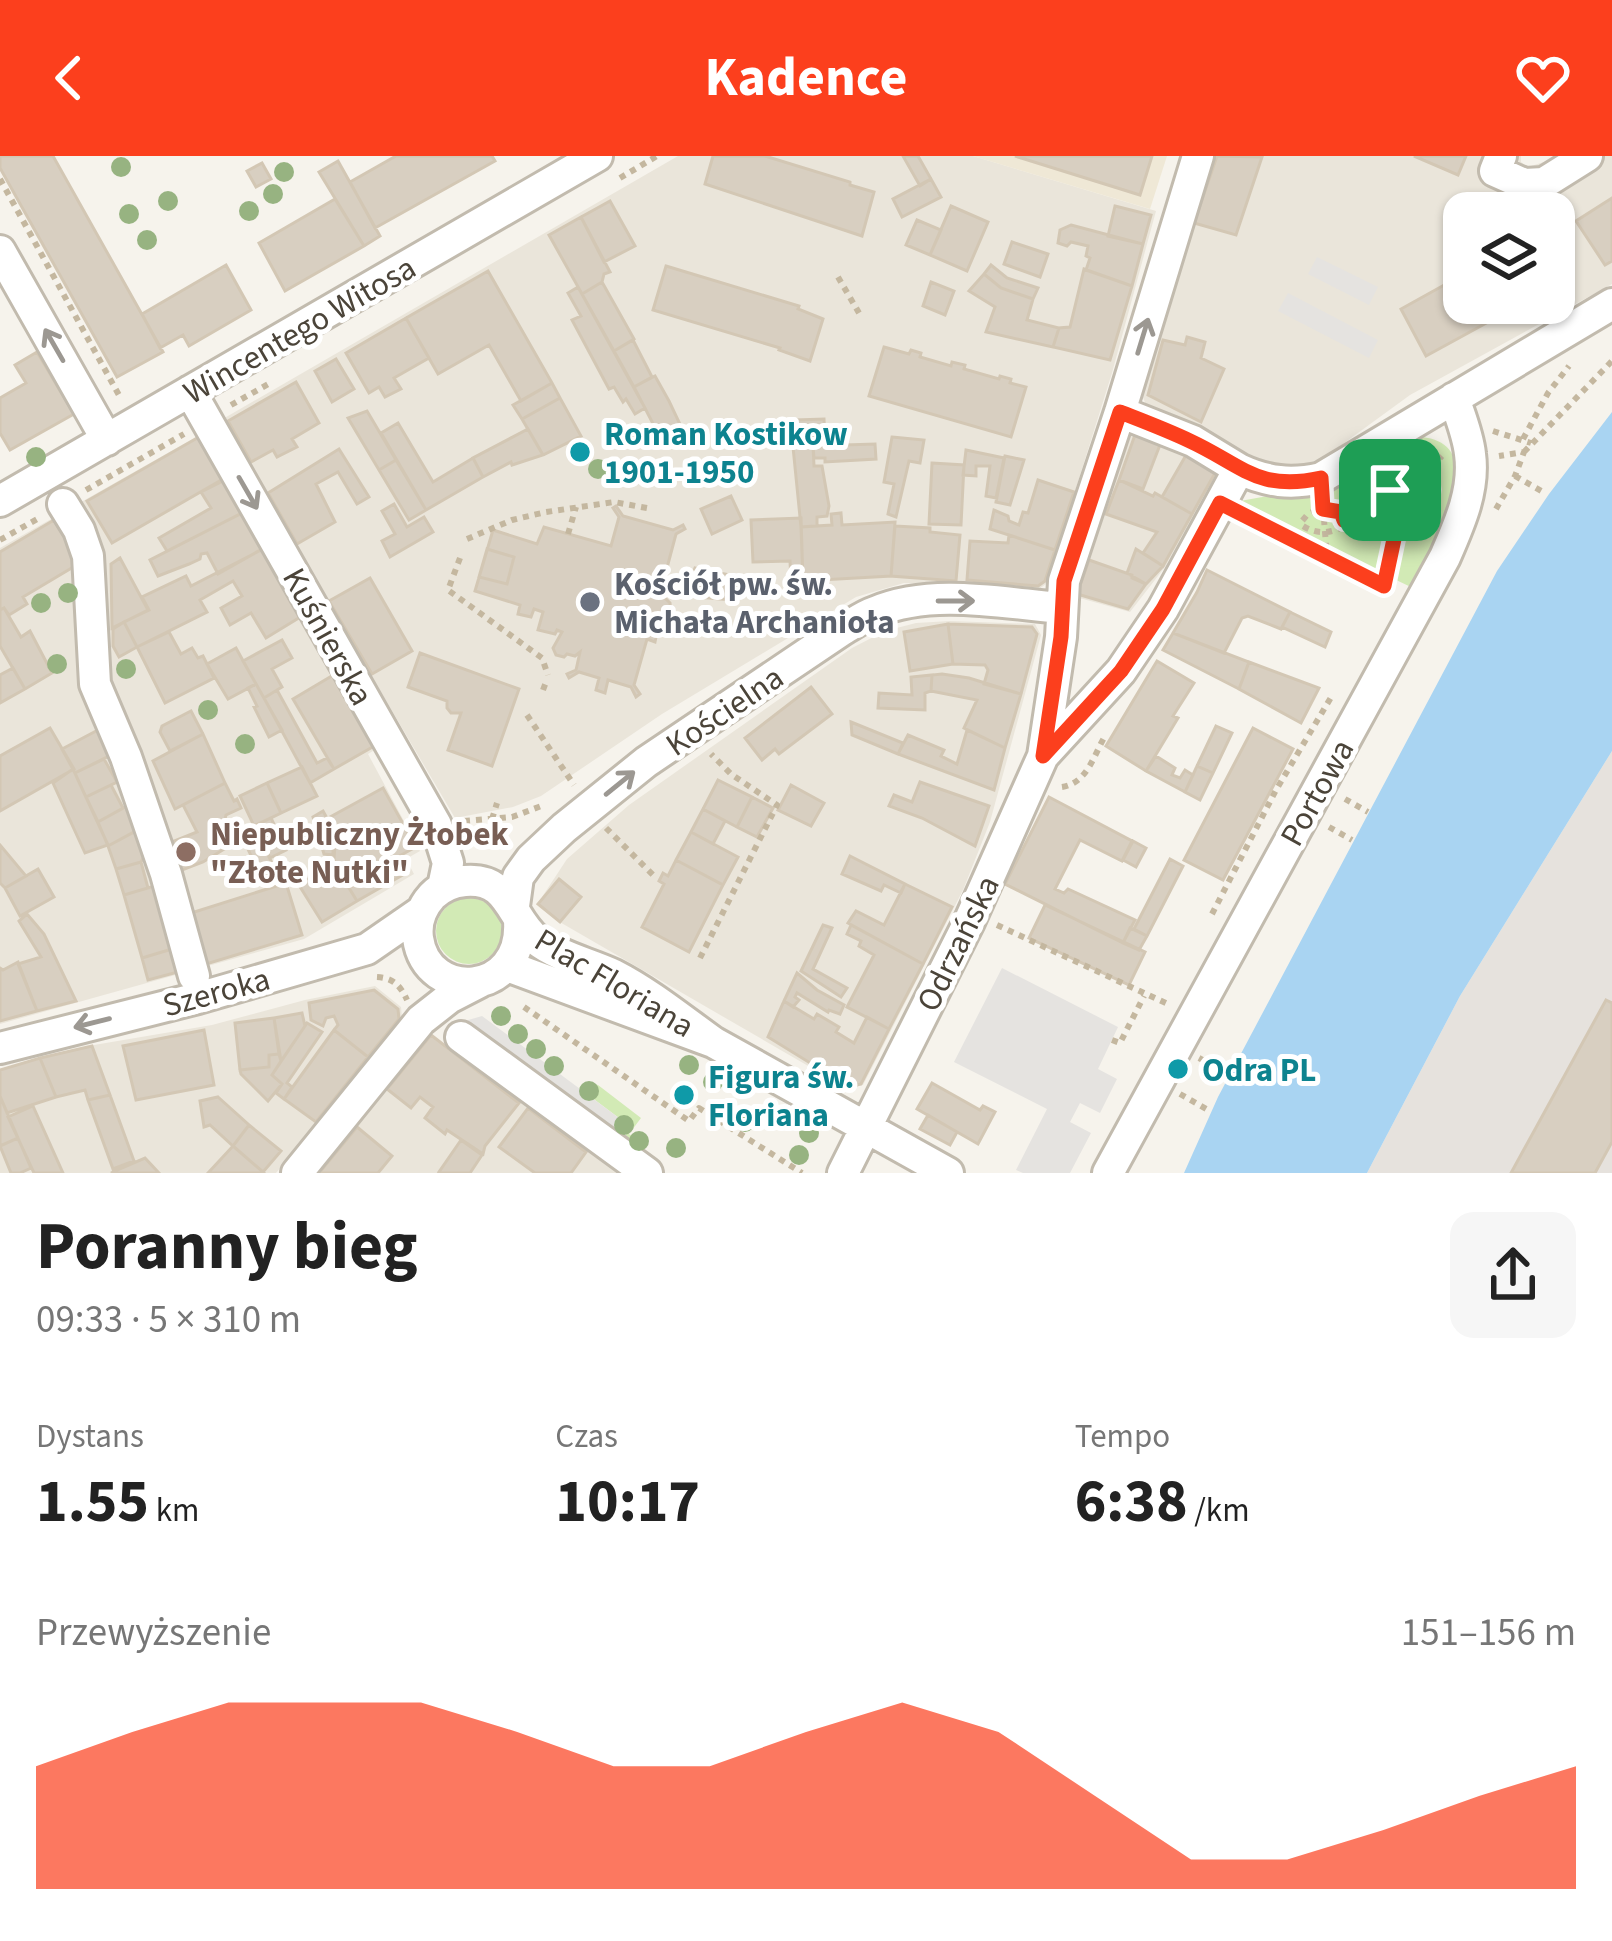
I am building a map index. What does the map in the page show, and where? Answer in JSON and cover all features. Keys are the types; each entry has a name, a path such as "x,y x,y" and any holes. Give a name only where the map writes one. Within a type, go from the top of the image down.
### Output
{"street":[{"name":"Wincentego Witosa","path":"0,501 598,156"},
{"name":"Odrzańska","path":"843,1173 968,922 1043,756 1061,637 1064,581 1198,156"},
{"path":"1501,156 1495,170 1524,184 1544,183 1587,156"},
{"path":"0,251 107,440"},
{"path":"1120,412 1192,442 1262,480 1322,494 1454,398 1612,304"},
{"name":"Kuśnierska","path":"190,392 436,825 448,863 433,899"},
{"name":"Portowa","path":"1108,1173 1445,557 1462,517 1471,477 1470,453 1454,398"},
{"name":"Odrzańska","path":"1043,756 1121,671 1163,609 1239,469"},
{"path":"63,504 88,556 93,678 166,874 194,976"},
{"name":"Kościelna","path":"516,913 518,877 564,828 646,762 842,630 876,611 917,601 963,599 1061,608"},
{"path":"297,1173 426,993 418,926 433,899 458,881 474,880 503,893 516,913 520,937 516,952 494,974 415,1014"},
{"name":"Szeroka","path":"0,1048 367,949 433,899"},
{"name":"Plac Floriana","path":"516,913 539,943 615,976 712,1042 948,1173"},
{"path":"424,957 448,979 464,983 494,974"},
{"name":"Plac Floriana","path":"494,974 712,1042"},
{"path":"461,1037 647,1173"}],"path":[{"path":"0,179 120,397"},
{"path":"838,277 860,313"},
{"path":"1524,452 1612,362"},
{"path":"1523,439 1570,364"},
{"path":"1423,475 1430,480 1426,502 1409,519 1392,528 1378,528 1374,518 1380,503 1402,479 1423,475"},
{"path":"1515,476 1545,493"},
{"path":"1322,494 1344,520 1332,532 1309,529 1302,521 1322,494"},
{"path":"1322,494 1327,557"},
{"path":"466,539 512,520 576,507 614,502 652,508"},
{"path":"1220,503 1395,591"},
{"path":"568,534 576,507"},
{"path":"1344,520 1374,518"},
{"path":"1384,586 1397,525"},
{"path":"460,557 448,590 542,658 546,682"},
{"path":"1206,928 1339,684"},
{"path":"527,715 574,785 561,795"},
{"path":"700,958 777,805 731,774 704,746"},
{"path":"1340,796 1368,812"},
{"path":"492,819 497,802"},
{"path":"451,822 512,817 548,804 547,820"},
{"path":"599,821 653,876"},
{"path":"1325,824 1352,840"},
{"path":"988,921 1168,1004 1160,1022"},
{"path":"374,977 390,978 415,1014"},
{"path":"1112,1040 1120,1043 1145,994"},
{"path":"516,1001 689,1121 698,1108 802,1173"},
{"path":"1193,1054 1228,1073"},
{"path":"1175,1091 1208,1110"}],"shaded area":[{"path":"678,156 973,156 1156,211 1112,373 1046,584 1039,589 904,583 856,597 662,714 541,796 513,807 455,818 221,420"},
{"path":"973,156 1167,156 1150,209"},
{"path":"1215,156 1521,156 1528,167 1563,156 1612,156 1612,284 1575,304 1575,192 1443,192 1443,324 1539,324 1410,395 1325,457 1288,470 1266,466 1146,405 1142,395"},
{"path":"1317,257 1378,287 1369,305 1308,274"},
{"path":"1288,293 1378,340 1369,358 1278,311"},
{"path":"1134,426 1222,466 1165,567 1130,612 1076,597 1075,592"},
{"path":"203,433 379,747 368,754 420,851 406,859 414,874 304,939 0,1024 0,548"},
{"path":"950,621 1035,624 1041,635 990,822 963,890 863,1085 848,1089 558,921 543,907 542,897 567,859 629,805 852,648 885,631"},
{"path":"1612,751 1612,1173 1367,1173 1460,996"},
{"path":"1002,968 1118,1027 1098,1069 1117,1079 1100,1113 1080,1103 1070,1122 1091,1133 1070,1173 1016,1170 1047,1109 954,1062"},
{"path":"375,986 401,1007 402,1018 276,1173 0,1173 0,1069"},
{"path":"482,1016 631,1127 619,1143 458,1023"},
{"path":"429,1033 623,1173 315,1173"}],"green space":[{"path":"1422,437 1444,444 1454,459 1456,479 1443,527 1413,588 1242,507 1240,501 1324,486"},
{"path":"469,898 492,908 502,931 492,954 469,964 446,954 436,931 446,908"},
{"path":"586,1082 598,1085 641,1118 629,1134 642,1143 637,1151 626,1143 631,1127 579,1088"}],"water":[{"path":"1612,412 1612,751 1460,996 1367,1173 1184,1173 1218,1097 1497,571"}],"building":[{"path":"0,156 53,156 163,352 117,377 0,168"},
{"path":"396,156 492,156 495,161 375,228 350,182"},
{"path":"713,156 765,156 874,192 862,236 705,184"},
{"path":"903,156 918,156 931,179 920,186"},
{"path":"1015,156 1152,156 1140,195"},
{"path":"1217,156 1262,157 1236,235 1194,223"},
{"path":"1414,156 1466,156 1458,175"},
{"path":"338,161 380,236 364,246 319,172"},
{"path":"262,163 271,179 256,187 247,171"},
{"path":"931,179 941,197 902,217 893,199"},
{"path":"1612,198 1612,261 1605,265 1576,221"},
{"path":"335,199 364,246 285,291 259,243"},
{"path":"610,201 635,246 604,262 581,217"},
{"path":"951,206 988,222 967,271 930,255"},
{"path":"1115,206 1151,215 1143,244 1108,236"},
{"path":"581,217 610,272 582,294 549,235"},
{"path":"917,220 941,230 930,255 906,245"},
{"path":"1071,225 1143,244 1132,286 1086,270 1088,246 1058,243 1060,230"},
{"path":"1012,242 1048,254 1040,277 1004,264"},
{"path":"226,265 251,310 189,346 183,335 160,348 142,314"},
{"path":"991,265 1007,278 1038,288 1033,299 1001,288 984,274"},
{"path":"666,266 799,306 823,319 810,361 653,310"},
{"path":"1084,269 1132,286 1110,360 1053,347 1059,328 1070,327"},
{"path":"488,271 552,383 521,401 489,345 438,374 406,318"},
{"path":"984,274 1001,288 1033,299 1027,320 1059,328 1053,347 986,332 995,307 969,291"},
{"path":"602,282 634,339 614,351 582,294"},
{"path":"931,282 954,291 945,315 923,306"},
{"path":"1443,286 1443,324 1485,324 1426,356 1401,309"},
{"path":"578,287 645,408 635,414 614,387 609,389 572,320 581,316 568,293"},
{"path":"406,318 429,358 394,378 401,389 385,397 379,387 369,393 346,353"},
{"path":"1187,337 1205,342 1201,358 1224,369 1201,422 1148,395 1163,340 1185,345"},
{"path":"633,340 652,377 634,387 614,351"},
{"path":"884,347 909,354 911,350 951,366 952,362 965,365 964,369 1026,387 1011,437 869,396"},
{"path":"37,352 74,414 10,450 0,433 0,398 26,383 15,365"},
{"path":"336,359 354,389 332,402 315,371"},
{"path":"655,376 687,439 663,443 634,387"},
{"path":"296,382 319,423 292,439 297,447 277,457 273,450 251,462 228,421"},
{"path":"552,383 560,398 522,419 513,405"},
{"path":"560,398 581,436 543,455 522,419"},
{"path":"367,411 396,460 379,470 348,418"},
{"path":"824,419 825,446 797,447 796,420"},
{"path":"398,423 433,482 473,458 483,477 426,510 381,433"},
{"path":"528,429 543,455 511,462 483,477 473,458"},
{"path":"1137,429 1163,437 1143,489 1119,480"},
{"path":"199,437 223,479 112,543 87,501"},
{"path":"892,437 924,440 920,463 909,461 896,517 888,514 894,484 884,482"},
{"path":"875,444 876,459 825,462 825,458 814,458 813,446"},
{"path":"813,446 814,466 822,466 829,506 827,516 817,517 817,526 801,527 793,447"},
{"path":"339,449 369,497 357,504 338,472 316,484 335,522 297,544 268,493"},
{"path":"966,450 1004,458 996,498 986,496 990,466 976,466 976,476 963,475"},
{"path":"1189,450 1219,466 1192,514 1162,497"},
{"path":"1005,456 1024,460 1010,505 996,502"},
{"path":"396,460 426,510 409,520 379,470"},
{"path":"932,463 964,465 961,525 929,524"},
{"path":"225,480 242,513 167,551 159,538 211,508 201,492"},
{"path":"1038,480 1074,492 1055,550 990,529 994,510 1019,525 1023,512 1028,513"},
{"path":"1119,480 1192,514 1163,566 1143,553 1157,532 1106,514"},
{"path":"731,496 742,520 712,534 701,509"},
{"path":"394,504 407,527 424,517 433,532 390,557 382,541 395,534 382,511"},
{"name":"Kościół pw. św. Michała Archanioła","path":"616,506 623,516 685,529 676,534 664,579 672,581 670,586 662,583 660,593 670,603 671,614 664,623 651,626 649,634 656,637 655,642 647,639 634,685 640,694 636,697 631,687 608,680 605,693 596,690 599,678 579,672 569,678 580,652 556,655 553,648 562,632 538,630 543,612 534,609 531,617 518,614 520,605 475,591 493,530 537,544 544,527 611,546 619,517"},
{"path":"242,513 262,549 218,574 207,553 158,576 150,560"},
{"path":"841,513 842,525 895,522 891,576 803,581 801,527 832,525 831,514"},
{"path":"801,518 803,581 791,582 790,561 753,562 751,520"},
{"path":"54,520 80,563 23,597 27,604 9,615 4,608 0,610 0,552"},
{"path":"895,526 960,535 956,581 891,576"},
{"path":"1009,535 1055,550 1045,581 1038,586 967,580 970,541 1008,543"},
{"path":"263,549 302,616 266,638 251,613 230,625 221,608 242,596 233,581 200,600 207,612 137,647 124,622 149,610 142,597 186,576 191,586"},
{"path":"487,549 514,557 507,584 479,577"},
{"path":"1136,549 1163,566 1146,584 1127,573"},
{"path":"120,558 148,610 112,628 111,564"},
{"path":"1089,560 1146,584 1128,609 1077,594"},
{"path":"695,568 739,577 731,600 684,596"},
{"path":"1207,570 1290,612 1281,629 1242,618 1224,653 1173,633"},
{"path":"370,578 412,651 372,674 329,601"},
{"path":"4,608 21,637 30,631 52,673 25,689 0,646 0,610"},
{"path":"1290,612 1331,632 1325,647 1282,627"},
{"path":"124,622 137,647 119,657 113,629"},
{"path":"948,624 1032,627 1037,634 1021,694 984,684 985,665 953,664"},
{"path":"948,624 953,664 910,671 904,632"},
{"path":"169,632 181,654 192,648 198,658 203,656 214,678 165,703 137,647"},
{"path":"1173,633 1249,662 1239,689 1163,650"},
{"path":"282,640 292,658 272,669 282,687 264,698 243,661"},
{"path":"236,648 256,684 228,699 207,664"},
{"path":"420,653 519,689 492,766 448,750 461,713 451,713 447,701 408,687"},
{"path":"1157,661 1194,683 1146,771 1106,746"},
{"path":"1249,662 1319,688 1301,723 1239,689"},
{"path":"13,668 25,689 0,703 0,675"},
{"path":"335,674 376,745 334,769 293,699"},
{"path":"932,675 1021,694 1005,748 964,728 977,700 931,691"},
{"path":"932,675 925,710 878,708 879,693 912,695 911,677"},
{"path":"256,684 282,730 269,737 248,688"},
{"path":"811,687 832,714 779,754 775,749 762,760 745,738"},
{"path":"277,690 317,763 327,758 334,769 310,783 264,698"},
{"path":"191,711 203,734 170,751 160,732 162,726"},
{"path":"851,722 903,743 898,754 852,735"},
{"path":"1216,726 1232,733 1213,773 1197,766"},
{"path":"50,728 74,769 0,811 0,756"},
{"path":"1253,728 1293,749 1223,880 1184,860"},
{"path":"98,730 111,755 75,773 62,749"},
{"path":"967,730 1005,748 994,790 898,754 908,735 944,750 941,756 957,764"},
{"path":"203,734 225,783 175,809 153,761"},
{"path":"1156,756 1175,768 1172,775 1180,778 1185,770 1193,775 1185,792 1146,771"},
{"path":"104,759 117,782 86,797 75,773"},
{"path":"1197,766 1213,773 1200,800 1185,792"},
{"path":"302,767 317,796 281,813 267,783"},
{"path":"73,769 108,845 85,853 53,783"},
{"path":"718,780 752,797 737,827 703,809"},
{"path":"920,782 989,806 975,846 889,806 894,795 912,802"},
{"path":"225,783 241,808 226,815 223,827 231,845 174,873 167,855 172,842 197,832 183,805"},
{"path":"267,783 281,813 254,826 240,796"},
{"path":"111,785 123,808 98,822 86,797"},
{"path":"791,785 824,803 811,826 778,810"},
{"path":"383,788 416,847 347,884 334,860 336,827 330,817"},
{"path":"752,797 773,808 757,837 737,827"},
{"path":"1049,797 1132,841 1122,861 1080,840 1055,889 1064,893 1068,889 1135,920 1123,943 1005,884"},
{"path":"129,805 141,828 108,846 98,822"},
{"path":"703,809 725,821 713,844 691,832"},
{"path":"323,811 333,829 333,855 324,854 313,817"},
{"path":"271,818 286,850 270,858 254,826"},
{"path":"138,830 147,851 141,862 116,869 108,846"},
{"path":"256,830 272,863 258,870 242,837"},
{"path":"691,832 738,857 723,885 676,860"},
{"path":"1133,841 1146,848 1136,867 1123,860"},
{"path":"0,845 26,876 5,888 0,883"},
{"path":"850,856 905,884 901,893 884,885 881,891 842,874"},
{"path":"400,858 408,872 357,901 349,888"},
{"path":"1170,859 1183,866 1147,936 1134,929"},
{"path":"332,860 357,901 322,922 297,882"},
{"path":"676,860 723,885 689,952 642,927 664,884 659,881 663,873 668,876"},
{"path":"141,862 148,888 124,895 116,869"},
{"path":"38,869 54,897 20,916 5,888"},
{"path":"559,879 581,897 560,922 538,904"},
{"path":"286,883 302,935 203,965 188,914"},
{"path":"905,884 952,907 923,964 848,923 856,911 884,925"},
{"path":"154,886 172,949 142,958 124,895"},
{"path":"1045,905 1145,952 1129,985 1029,938"},
{"path":"27,914 44,934 76,1001 37,1011 18,964 41,957 19,921"},
{"path":"823,925 832,928 813,969 847,988 841,997 801,971"},
{"path":"851,925 923,964 889,1029 847,1007 874,955 847,934"},
{"path":"1130,928 1147,936 1139,950 1123,943"},
{"path":"172,949 178,972 148,980 142,958"},
{"path":"18,962 37,1011 0,1021 0,968"},
{"path":"797,973 844,1005 840,1014 797,993 799,1000 793,1007 784,1001"},
{"path":"374,990 398,1009 399,1019 368,1057 334,1030 338,1025 334,1016 326,1018 323,1026 311,1020 309,1003"},
{"path":"1606,1000 1612,1003 1612,1142 1595,1173 1511,1173"},
{"path":"784,1001 839,1027 836,1032 854,1043 867,1017 889,1029 861,1084 849,1087 768,1037"},
{"path":"302,1013 305,1026 281,1061 274,1018"},
{"path":"274,1018 279,1054 269,1055 269,1067 240,1070 235,1023"},
{"path":"307,1023 322,1032 287,1083 292,1087 284,1099 276,1093 282,1084 272,1075"},
{"path":"204,1030 214,1085 136,1100 123,1046"},
{"path":"334,1030 368,1057 316,1122 284,1099"},
{"path":"431,1035 519,1103 483,1154 425,1118 433,1107 420,1097 411,1108 387,1089"},
{"path":"92,1046 110,1095 88,1100 85,1090 56,1097 40,1058"},
{"path":"279,1054 281,1061 272,1075 282,1084 268,1101 240,1070 269,1067 269,1055"},
{"path":"40,1058 56,1097 7,1113 0,1096 0,1070"},
{"path":"932,1083 980,1110 983,1106 995,1112 978,1144 917,1109"},
{"path":"110,1095 134,1161 113,1169 88,1100"},
{"path":"0,1096 18,1138 0,1146"},
{"path":"218,1097 249,1125 233,1146 210,1125 204,1127 200,1101"},
{"path":"33,1106 63,1173 34,1173 8,1117"},
{"path":"528,1108 586,1152 571,1173 535,1173 499,1147"},
{"path":"928,1115 957,1132 950,1145 920,1129"},
{"path":"249,1125 281,1151 263,1172 233,1146"},
{"path":"357,1127 392,1156 378,1173 319,1173"},
{"path":"18,1138 31,1168 11,1173 0,1146"},
{"path":"461,1140 482,1155 470,1173 439,1172"},
{"path":"233,1146 263,1172 264,1173 208,1173"},
{"path":"145,1158 159,1173 111,1173 117,1170"}],"place":[{"name":"Roman Kostikow 1901-1950","path":"580,452"},
{"name":"Kościół pw. św. Michała Archanioła","path":"590,602"},
{"name":"Niepubliczny Żłobek \"Złote Nutki\"","path":"186,852"},
{"name":"Odra PL","path":"1178,1069"},
{"name":"Figura św. Floriana","path":"684,1095"}],"route":[{"path":"1120,412 1192,442 1262,480 1321,478 1323,509 1341,512 1344,520 1374,518 1390,490 1414,475 1430,480 1426,502 1397,525 1384,586 1220,503 1163,609 1121,671 1043,756 1061,637 1064,581 1120,412"}]}
